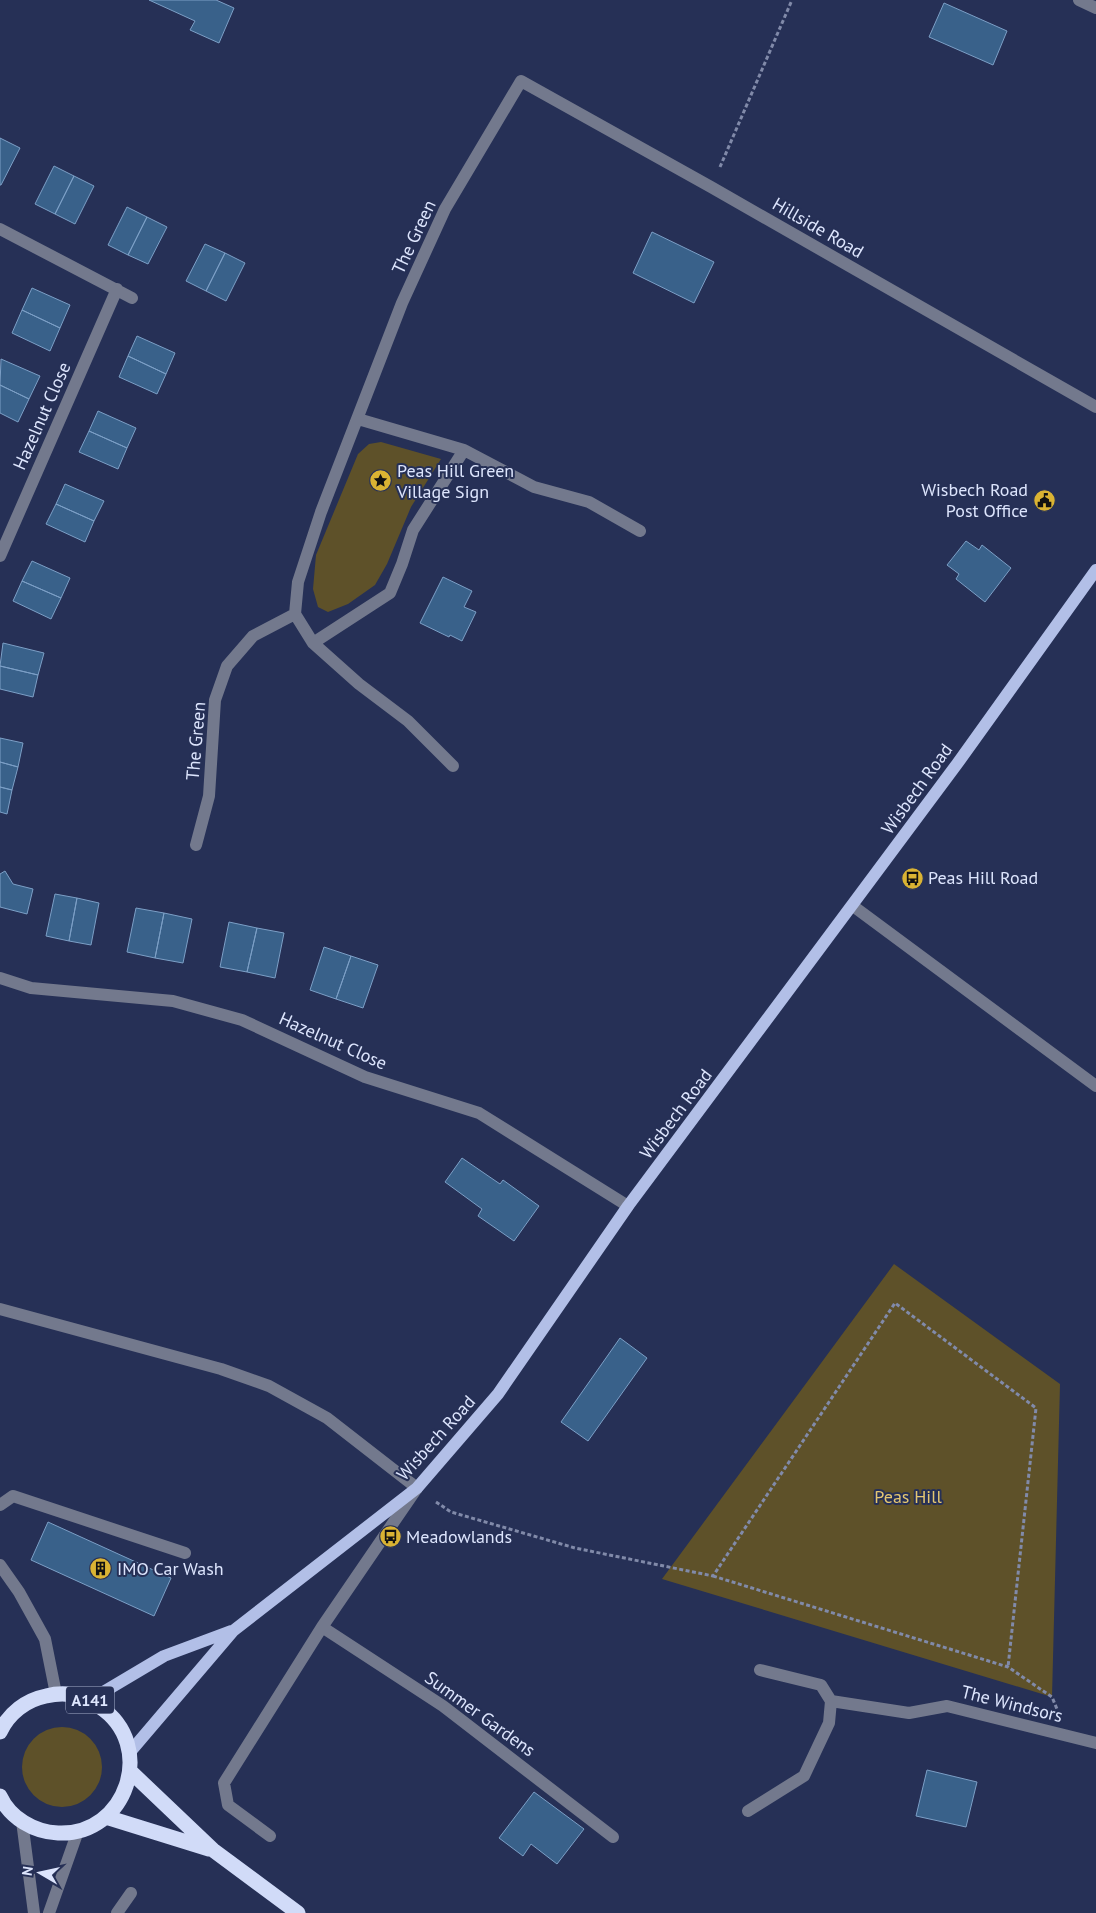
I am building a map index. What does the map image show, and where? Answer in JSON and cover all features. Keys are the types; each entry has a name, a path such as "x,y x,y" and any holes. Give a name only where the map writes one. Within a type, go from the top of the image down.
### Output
{"highway":[{"name":"A141","path":"0,1732 18,1709 36,1698 56,1694 74,1694 90,1700 109,1712 119,1725 130,1752 131,1772 126,1789 118,1804 93,1826 78,1831 59,1833 40,1830 12,1817 0,1796"},
{"path":"131,1772 213,1850 298,1913"},
{"path":"106,1816 213,1850"}],"main road":[{"name":"Wisbech Road","path":"130,1752 234,1631 417,1488 498,1394 628,1206 958,764 1096,570"},
{"name":"Wisbech Road","path":"90,1700 164,1656 234,1631"}],"street":[{"path":"1079,0 1096,8"},
{"name":"Hillside Road","path":"521,81 1096,407"},
{"name":"The Green","path":"196,845 209,796 215,700 227,666 253,636 295,614 298,582 315,530 402,303 446,209 521,81"},
{"path":"0,229 132,298"},
{"name":"Hazelnut Close","path":"0,556 117,289"},
{"path":"358,419 464,450 534,487 589,502 640,531"},
{"path":"313,642 390,593 413,530 464,450"},
{"path":"295,614 313,642 358,684 408,721 453,766"},
{"path":"853,906 1096,1086"},
{"name":"Hazelnut Close","path":"0,978 31,988 173,1001 242,1020 365,1077 479,1112 628,1206"},
{"path":"0,1309 222,1369 269,1386 327,1418 417,1488 322,1627 224,1783 228,1805 270,1836"},
{"path":"0,1505 13,1496 185,1553"},
{"path":"0,1565 19,1592 45,1639 56,1694"},
{"name":"Summer Gardens","path":"322,1627 443,1706 613,1837"},
{"path":"748,1811 804,1776 829,1723 831,1701 821,1685 760,1670"},
{"name":"The Windsors","path":"831,1701 909,1713 947,1706 1096,1742"},
{"path":"12,1817 34,1913"},
{"path":"48,1913 78,1831"},
{"path":"117,1913 131,1893"}],"path":[{"path":"711,187 792,0"},
{"path":"713,1576 895,1303 1036,1408 1008,1667"},
{"path":"417,1488 451,1512 575,1548 713,1576 1008,1667 1052,1697 1067,1736"}],"green space":[{"path":"381,442 441,459 411,507 387,564 375,585 348,604 328,612 318,607 313,589 316,555 358,454 369,444"},
{"name":"Peas Hill","path":"894,1264 1060,1384 1052,1697 662,1579"},
{"path":"62,1727 77,1730 90,1739 99,1752 102,1767 99,1782 90,1795 77,1804 62,1807 47,1804 34,1795 25,1782 22,1767 25,1752 34,1739 47,1730"}],"building":[{"path":"149,0 216,0 234,8 219,43 190,30 195,21"},
{"path":"944,3 1007,31 993,65 929,37"},
{"path":"0,138 20,148 1,185 0,185"},
{"path":"54,166 74,176 55,214 35,204"},
{"path":"74,176 94,186 75,224 55,214"},
{"path":"127,207 147,217 128,255 108,245"},
{"path":"147,217 167,227 148,264 128,255"},
{"path":"652,232 714,262 694,303 633,273"},
{"path":"205,244 225,253 206,291 186,281"},
{"path":"225,253 245,263 226,301 206,291"},
{"path":"32,288 70,305 60,328 22,310"},
{"path":"22,310 60,328 50,351 12,333"},
{"path":"137,336 175,353 166,374 128,356"},
{"path":"128,356 166,374 157,394 119,377"},
{"path":"1,359 40,376 29,399 0,385"},
{"path":"0,385 29,399 18,422 0,413"},
{"path":"98,411 136,428 127,448 89,431"},
{"path":"89,431 127,448 118,469 79,452"},
{"path":"65,484 104,501 94,521 56,504"},
{"path":"56,504 94,521 85,542 46,524"},
{"path":"966,541 979,550 982,545 1011,568 985,602 956,579 959,574 947,565"},
{"path":"32,561 70,578 61,598 22,581"},
{"path":"443,577 472,591 464,607 476,612 462,641 420,623"},
{"path":"22,581 61,598 51,619 13,601"},
{"path":"3,643 44,653 38,675 0,666"},
{"path":"0,666 38,675 33,697 0,689"},
{"path":"0,738 23,743 18,767 0,762"},
{"path":"0,762 18,767 12,790 0,787"},
{"path":"0,787 12,790 7,814 0,812"},
{"path":"5,871 13,884 33,889 27,914 0,907 0,874"},
{"path":"55,894 77,898 69,941 46,936"},
{"path":"77,898 99,903 91,945 69,941"},
{"path":"136,908 164,913 155,958 127,952"},
{"path":"164,913 192,919 183,963 155,958"},
{"path":"229,922 257,928 247,972 220,967"},
{"path":"257,928 284,933 275,978 247,972"},
{"path":"324,947 351,956 336,999 310,990"},
{"path":"351,956 378,965 363,1008 336,999"},
{"path":"462,1158 500,1184 503,1180 539,1206 514,1241 478,1216 482,1209 445,1182"},
{"path":"620,1338 647,1358 588,1441 561,1422"},
{"name":"IMO Car Wash","path":"48,1522 171,1578 154,1616 31,1560"},
{"path":"927,1770 977,1782 966,1827 916,1816"},
{"path":"534,1792 584,1829 557,1864 531,1844 523,1856 499,1838"}],"place":[{"name":"Peas Hill Green Village Sign","path":"381,481"},
{"name":"Wisbech Road Post Office","path":"1044,500"},
{"name":"Peas Hill Road","path":"912,878"},
{"name":"Meadowlands","path":"390,1537"},
{"name":"IMO Car Wash","path":"101,1569"}]}
